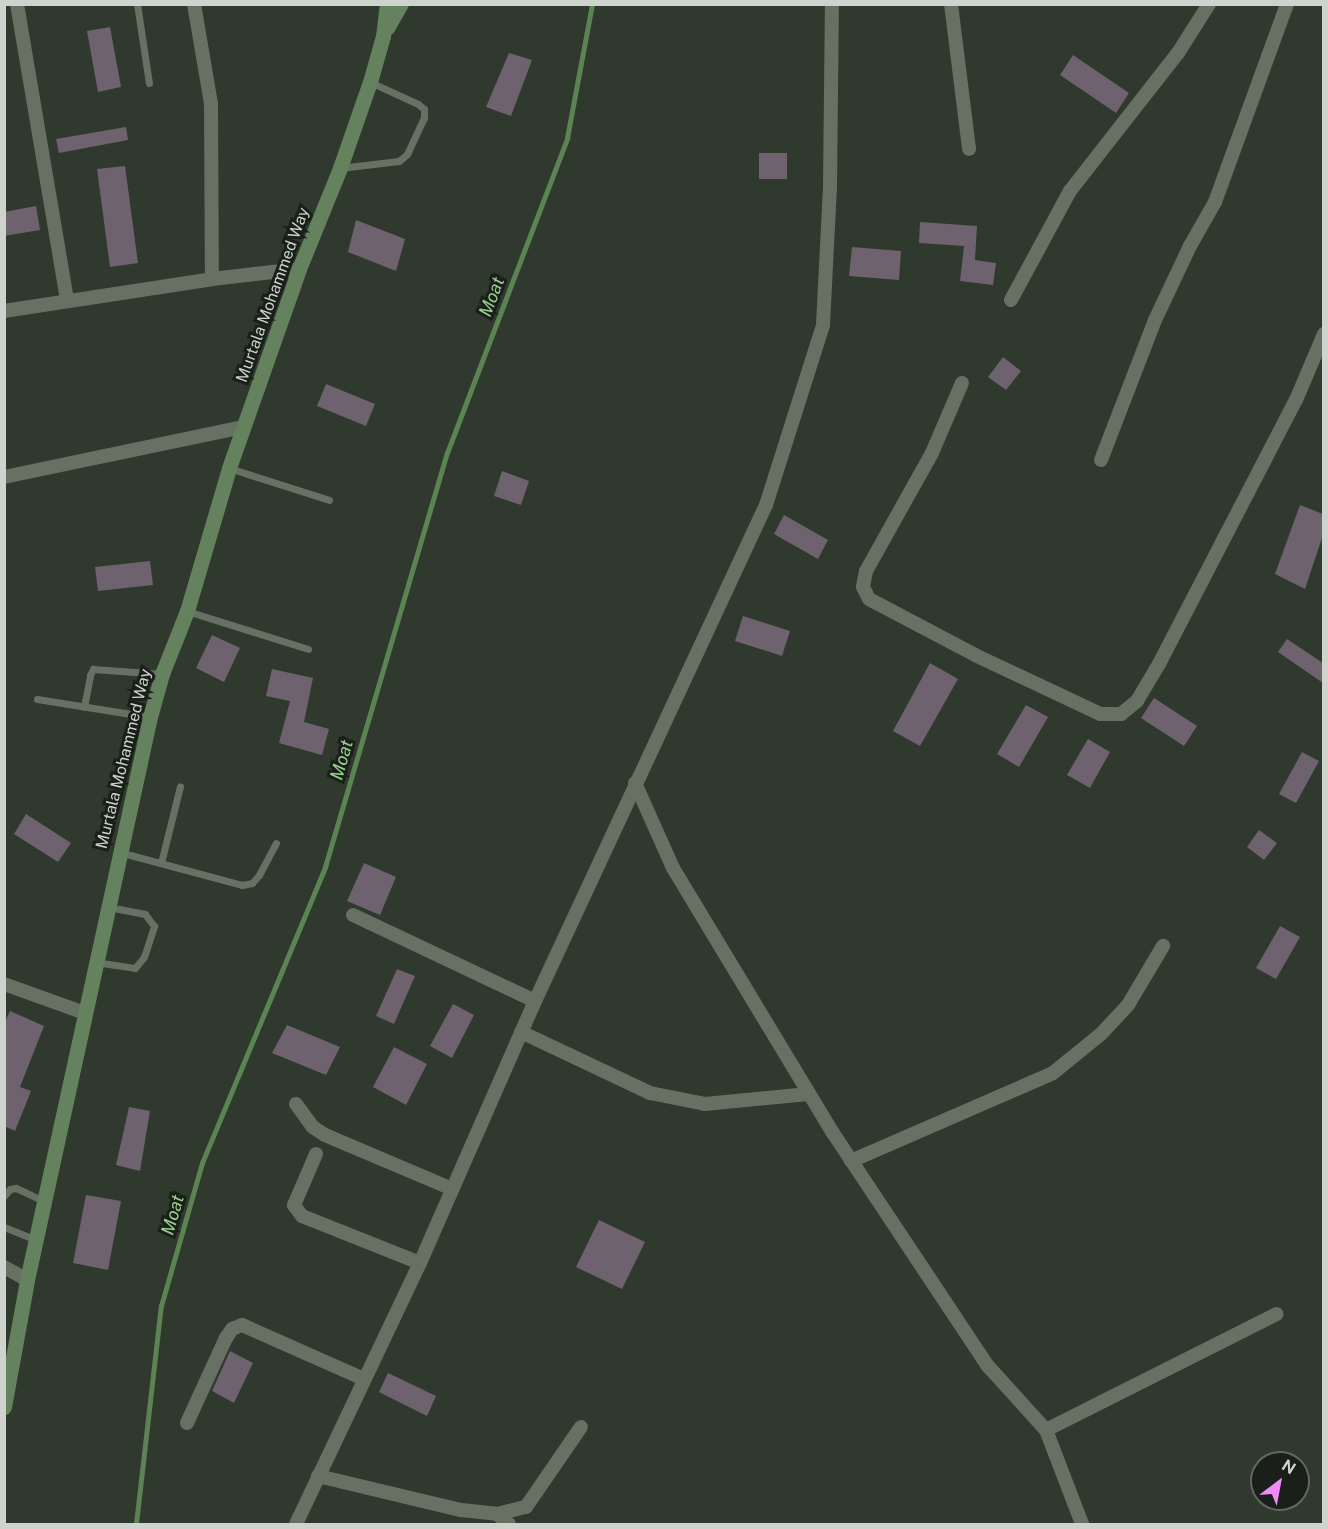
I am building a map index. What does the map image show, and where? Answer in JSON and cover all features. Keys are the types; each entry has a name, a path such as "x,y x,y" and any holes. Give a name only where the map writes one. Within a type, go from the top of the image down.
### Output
{"street":[{"path":"16,4 67,300"},
{"path":"194,4 211,103 212,279"},
{"path":"383,36 387,4"},
{"path":"383,36 401,4"},
{"path":"296,1524 420,1263 521,1032 766,505 823,325 830,187 832,4"},
{"path":"951,4 969,149"},
{"path":"1011,300 1070,191 1178,52 1209,4"},
{"path":"1101,460 1150,330 1190,246 1215,202 1287,4"},
{"name":"Murtala Mohammed Way","path":"4,1407 27,1280 150,717 162,674 187,611 229,468 299,269 340,168 370,82 383,36"},
{"path":"4,311 212,279 299,269"},
{"path":"962,383 932,453 866,571 864,587 866,593 869,599 987,661 1100,714 1121,714 1137,701 1159,664 1296,400 1323,334"},
{"path":"4,477 244,427"},
{"path":"635,783 673,868 851,1161 987,1365 1046,1430 1082,1524"},
{"path":"353,915 535,1002"},
{"path":"851,1161 1053,1073 1101,1034 1128,1005 1163,946"},
{"path":"4,984 84,1013"},
{"path":"521,1032 650,1093 705,1104 810,1094"},
{"path":"296,1104 313,1127 325,1135 452,1190"},
{"path":"316,1154 294,1205 302,1215 420,1263"},
{"path":"4,1266 27,1280"},
{"path":"1046,1430 1277,1314"},
{"path":"187,1423 226,1338 232,1329 242,1325 364,1379"},
{"path":"318,1476 461,1510 497,1514 526,1507 581,1427"},
{"path":"497,1514 508,1524"}],"lane":[{"path":"137,4 149,83"},
{"path":"340,168 399,161 407,154 423,118 424,109 418,104 370,82"},
{"path":"229,468 329,500"},
{"path":"187,611 308,649"},
{"path":"84,707 93,669 162,674"},
{"path":"37,699 150,717"},
{"path":"162,863 180,786"},
{"path":"119,852 242,885 252,883 259,875 276,843"},
{"path":"95,962 135,968 144,957 154,926 145,914 107,907"},
{"path":"4,1196 10,1189 16,1188 44,1202"},
{"path":"4,1227 36,1240"}],"building":[{"path":"110,27 121,87 98,92 87,31"},
{"path":"509,53 532,60 511,116 486,107"},
{"path":"1073,55 1129,93 1116,113 1060,75"},
{"path":"126,127 128,140 59,153 56,139"},
{"path":"759,153 787,153 787,179 759,179"},
{"path":"125,166 138,263 110,267 97,169"},
{"path":"36,206 40,230 4,236 4,212"},
{"path":"356,220 405,239 396,271 348,252"},
{"path":"920,222 977,226 975,260 996,263 993,285 960,281 964,246 919,243"},
{"path":"852,247 901,251 899,280 849,276"},
{"path":"1003,357 1021,371 1006,390 988,377"},
{"path":"326,384 375,404 366,426 317,406"},
{"path":"502,471 529,481 521,505 494,496"},
{"path":"1300,505 1323,514 1323,535 1305,589 1275,574"},
{"path":"784,515 828,540 818,559 774,534"},
{"path":"150,561 153,585 98,591 95,567"},
{"path":"743,616 790,631 782,656 735,641"},
{"path":"212,635 240,648 224,682 196,668"},
{"path":"1287,639 1323,663 1323,683 1278,652"},
{"path":"930,663 958,679 920,746 893,731"},
{"path":"272,669 313,678 304,722 329,729 322,755 279,743 290,701 266,696"},
{"path":"1154,698 1197,726 1184,746 1141,718"},
{"path":"1026,705 1048,717 1019,767 997,754"},
{"path":"1088,739 1110,752 1090,788 1067,775"},
{"path":"1302,752 1319,761 1296,803 1279,794"},
{"path":"26,814 71,843 58,862 14,834"},
{"path":"1259,830 1277,843 1264,860 1247,847"},
{"path":"364,863 396,877 380,915 347,901"},
{"path":"1280,926 1300,937 1276,979 1256,968"},
{"path":"397,969 415,976 394,1024 376,1016"},
{"path":"453,1004 474,1015 452,1058 430,1046"},
{"path":"10,1011 44,1026 20,1087 31,1091 15,1131 4,1126 4,1024"},
{"path":"287,1025 340,1047 326,1075 272,1053"},
{"path":"394,1047 427,1064 406,1105 373,1087"},
{"path":"129,1107 150,1111 140,1171 116,1165"},
{"path":"86,1195 121,1201 108,1270 73,1263"},
{"path":"599,1220 645,1242 622,1289 576,1267"},
{"path":"230,1351 253,1363 234,1403 212,1391"},
{"path":"388,1373 436,1396 427,1416 379,1392"}],"waterway":[{"name":"Moat","path":"136,1524 161,1306 202,1163 325,867 447,453 567,138 592,4"}]}
